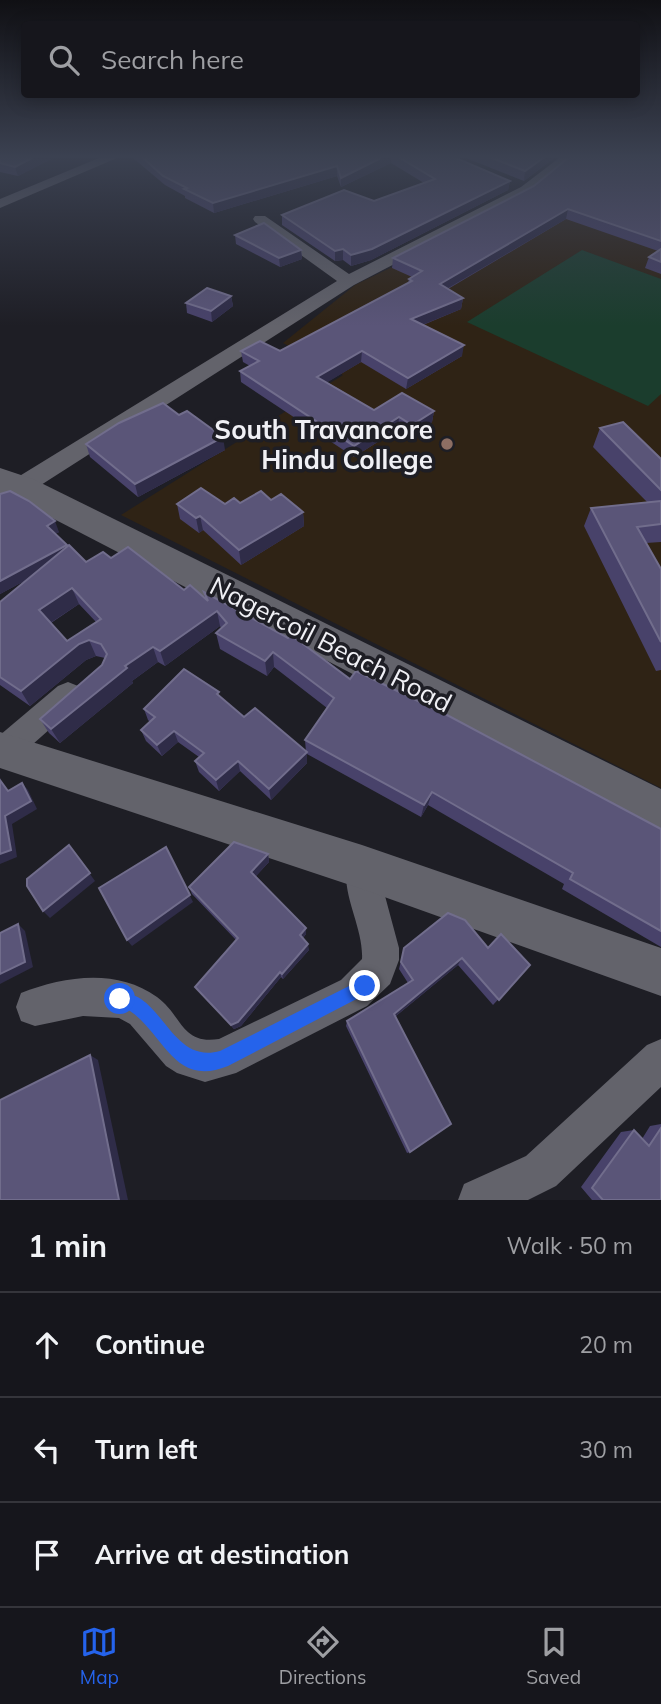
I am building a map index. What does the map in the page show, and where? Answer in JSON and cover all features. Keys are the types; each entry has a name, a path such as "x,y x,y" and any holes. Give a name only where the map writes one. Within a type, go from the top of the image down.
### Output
{"main road":[{"name":"Nagercoil Beach Road","path":"7,488 661,812"}],"street":[{"path":"7,488 348,281 479,214"},
{"path":"261,219 348,281"},
{"path":"2,751 88,677"},
{"path":"2,751 362,867 661,972"},
{"path":"35,1007 88,994 120,999 135,1004 183,1055 194,1062 206,1064 222,1059 354,993 372,979 381,965 382,944 367,895 362,867"},
{"path":"480,1200 541,1171 661,1059"}],"shaded area":[{"name":"South Travancore Hindu College","path":"502,214 661,214 661,788 121,515 343,375 283,343 355,285"}],"green space":[{"path":"582,250 661,279 661,394 648,406 467,322"}],"building":[{"path":"443,214 372,249 351,255 343,249 335,251 282,215"},
{"path":"479,214 559,214 440,284 463,298 411,319 464,345 408,378 362,351 317,377 374,410 402,393 434,411 412,425 399,417 354,446 240,371 259,361 241,351 260,341 280,351 412,281 409,279 422,271 393,258"},
{"path":"583,214 661,214 661,241"},
{"path":"264,223 301,250 279,258 235,235"},
{"path":"661,249 661,262 649,257"},
{"path":"207,288 231,296 211,311 186,303"},
{"path":"163,403 179,415 187,411 223,437 135,484 86,444 119,423"},
{"path":"623,422 661,459 661,490 600,428"},
{"path":"201,488 225,504 234,498 240,503 261,491 271,500 281,494 303,512 239,550 200,516 196,518 177,504"},
{"path":"10,491 29,501 55,521 47,526 67,545 0,581 0,494"},
{"path":"661,501 661,524 637,527 661,569 661,642 591,508"},
{"path":"69,545 86,562 103,552 111,558 128,547 184,590 190,585 208,601 204,592 288,638 291,635 350,679 356,671 447,715 661,829 661,931 570,879 573,873 432,792 424,805 305,740 334,698 273,652 265,661 216,633 227,623 217,611 160,651 153,647 125,666 127,668 51,729 40,719 102,665 107,654 101,644 89,640 79,644 21,691 0,677 0,602","holes":["72,588 101,619 67,641 39,610"]},
{"path":"184,669 219,692 217,694 244,717 255,708 307,752 269,789 238,761 216,780 195,761 204,753 174,731 157,745 141,730 155,717 144,709"},
{"path":"0,780 8,791 22,783 31,801 5,816 11,850 0,854"},
{"path":"234,842 268,854 251,872 306,928 300,935 308,944 282,974 280,972 238,1022 231,1025 195,987 238,938 189,887"},
{"path":"69,845 90,873 43,911 27,886 27,879"},
{"path":"166,847 190,895 127,940 99,888"},
{"path":"448,913 465,920 488,948 501,934 530,965 499,1000 462,958 394,1014 451,1124 410,1152 347,1021 413,980 401,962 404,948"},
{"path":"18,924 25,962 0,974 0,933"},
{"path":"90,1055 119,1200 0,1200 0,1100"},
{"path":"661,1128 661,1200 603,1200 592,1188 634,1130 649,1146"}],"place":[{"name":"South Travancore Hindu College","path":"447,444"}],"route":[{"path":"120,999 135,1004 183,1055 194,1062 206,1064 222,1059 365,986"}]}
